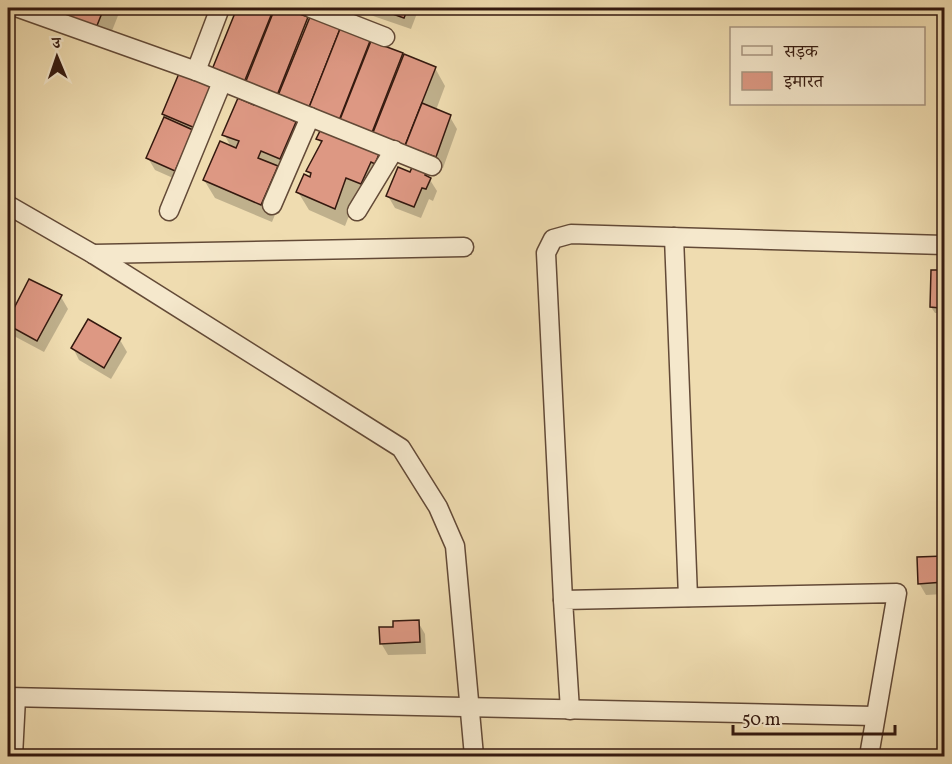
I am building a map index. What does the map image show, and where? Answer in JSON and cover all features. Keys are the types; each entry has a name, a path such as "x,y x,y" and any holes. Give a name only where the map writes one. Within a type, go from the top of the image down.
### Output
{"street":[{"path":"19,8 196,71 432,165"},
{"path":"196,71 220,8"},
{"path":"311,8 385,37"},
{"path":"169,211 222,82"},
{"path":"272,205 310,117"},
{"path":"357,211 394,150"},
{"path":"8,205 93,254 401,448 438,507 455,546 474,756"},
{"path":"570,710 546,254 553,238 571,234 945,245"},
{"path":"674,237 688,597"},
{"path":"93,254 464,247"},
{"path":"563,600 897,593 874,716 869,756"},
{"path":"13,756 12,698 874,716"}],"building":[{"path":"44,8 69,8 66,16"},
{"path":"69,8 104,8 96,28 66,17"},
{"path":"237,8 274,8 243,85 211,72"},
{"path":"275,8 283,8 308,17 276,98 244,86"},
{"path":"376,8 408,8 404,18"},
{"path":"310,17 340,29 308,110 277,98"},
{"path":"340,29 370,41 338,123 308,110"},
{"path":"371,41 403,53 371,135 339,122"},
{"path":"404,54 436,67 404,148 372,135"},
{"path":"180,71 213,85 195,128 162,114"},
{"path":"238,98 254,105 256,101 296,122 280,159 261,151 258,158 278,166 261,205 203,180 220,141 236,148 239,141 222,135"},
{"path":"422,103 451,115 436,157 405,146"},
{"path":"164,117 193,130 175,171 146,158"},
{"path":"321,129 379,154 375,164 371,162 361,184 346,178 335,209 296,192 304,174 310,177 311,173 306,171 322,141 316,139"},
{"path":"413,165 426,171 425,175 431,178 426,189 422,188 414,207 386,196 398,167 410,172"},
{"path":"931,270 941,270 940,308 930,307"},
{"path":"29,279 62,295 37,341 8,325 8,320"},
{"path":"88,319 121,338 104,368 71,348"},
{"path":"944,556 944,582 918,584 917,557"},
{"path":"419,620 420,642 380,644 379,627 393,627 393,621"}]}
